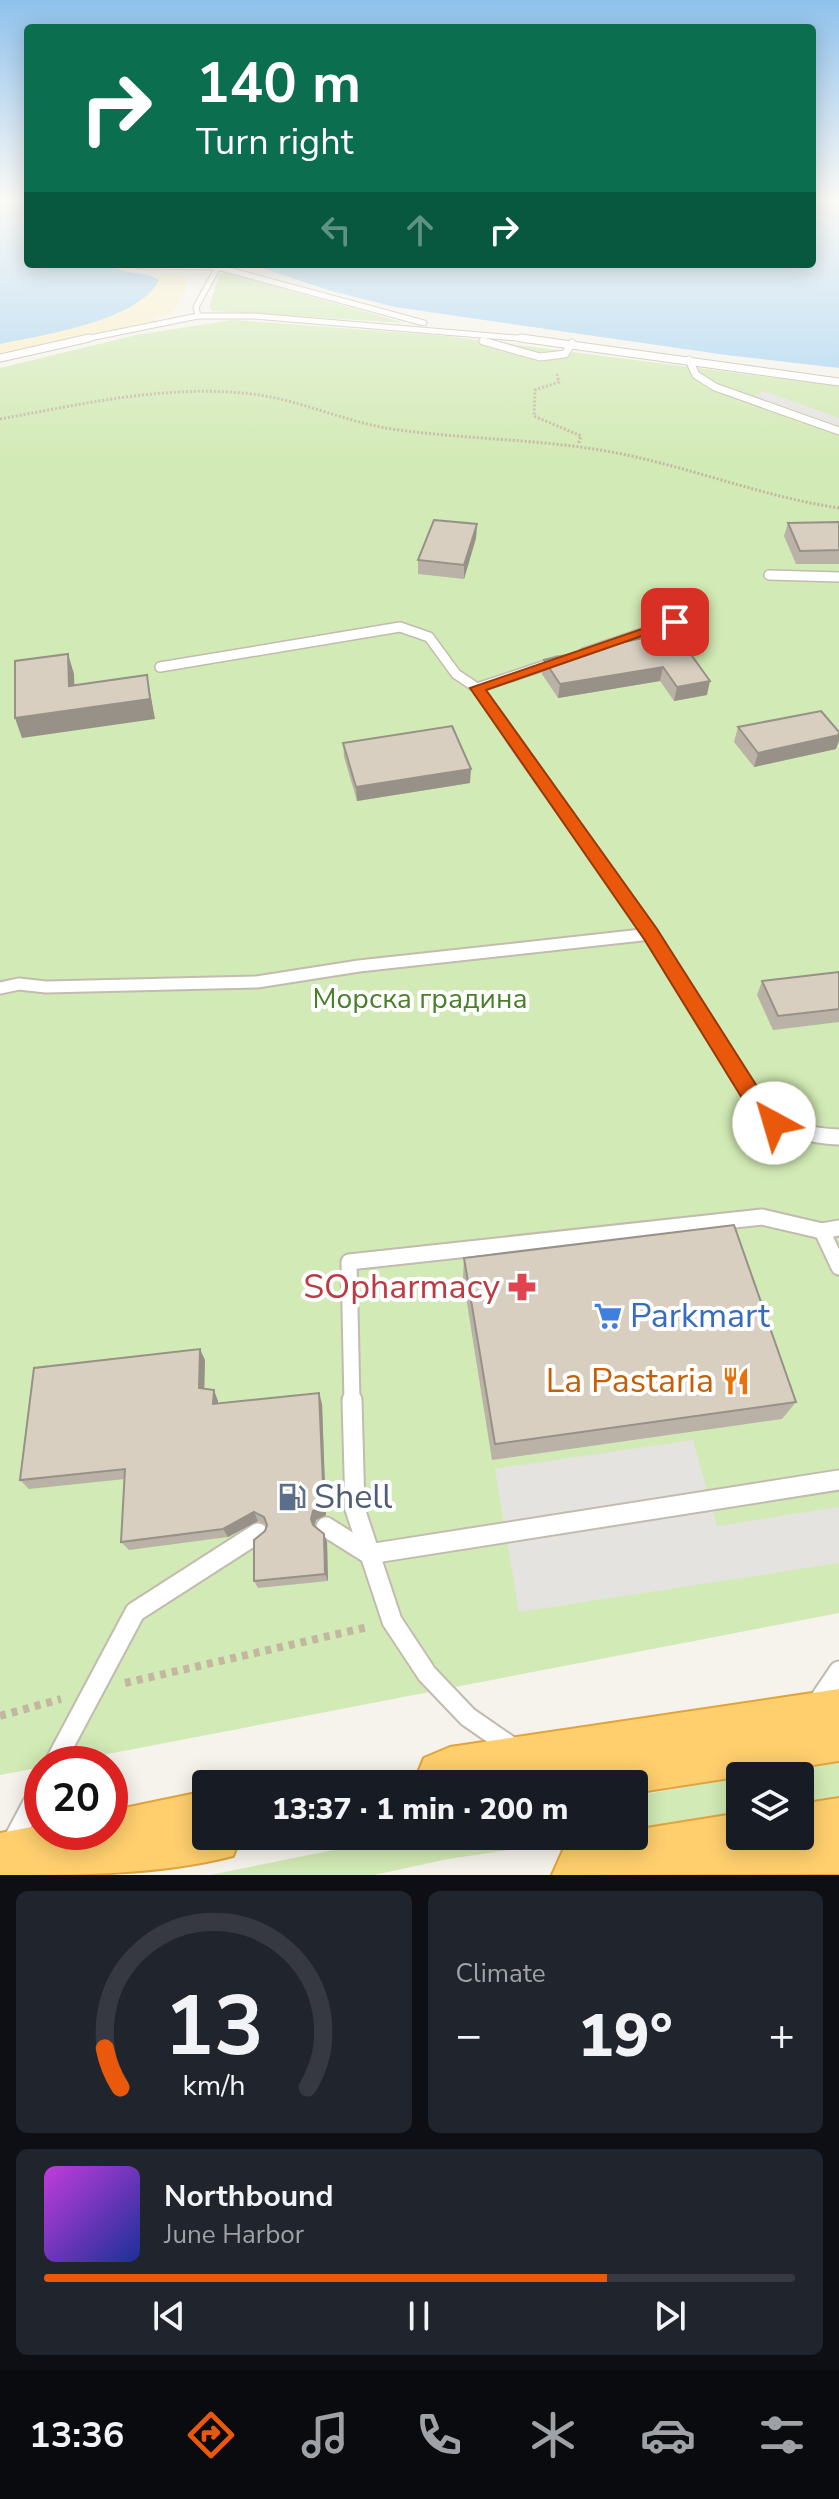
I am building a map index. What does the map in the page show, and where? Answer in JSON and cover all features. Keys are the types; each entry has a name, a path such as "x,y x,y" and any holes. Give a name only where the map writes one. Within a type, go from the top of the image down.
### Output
{"highway":[{"path":"530,1770 818,1728"},
{"path":"0,1872 192,1832"},
{"path":"591,1875 796,1840 839,1836"}],"lane":[{"path":"198,316 196,307 206,288"},
{"path":"290,288 454,331 516,351 553,357 567,353 572,343"},
{"path":"0,358 198,316 254,316 572,343 839,382"},
{"path":"689,360 696,375 715,387 839,431"},
{"path":"769,575 839,577"},
{"path":"477,688 675,622"},
{"path":"160,667 400,627 413,628 431,636 457,676 477,688 651,934 766,1114 791,1132 839,1137"},
{"path":"0,988 19,984 46,987 257,982 359,966 651,934"},
{"path":"541,1768 468,1717 427,1674 392,1621 355,1509 349,1262 762,1217 830,1229 839,1267"},
{"path":"326,1527 369,1554 839,1480"},
{"path":"64,1746 135,1612 258,1533"},
{"path":"818,1728 839,1671"},
{"path":"0,1865 24,1820"}],"path":[{"path":"553,357 559,382 535,390 534,416 581,436 578,445"},
{"path":"0,419 153,394 221,391 291,400 398,430 526,438 626,454 800,503 839,508"},
{"path":"0,1716 94,1690 392,1621"}],"green space":[{"path":"215,288 283,288 405,323 212,311 209,307"},
{"name":"Морска градина","path":"233,320 447,336 839,386 839,1613 128,1750 128,1746 24,1746 24,1770 0,1775 0,368 136,335"},
{"path":"839,1763 839,1802 814,1806 814,1767"},
{"path":"726,1780 726,1818 648,1830 648,1794"},
{"path":"334,1850 509,1850 374,1875 210,1875"}],"sand":[{"path":"150,288 186,288 172,313 153,318 155,321 0,357 0,344 124,312"}],"shaded area":[{"path":"764,391 839,418 839,431 749,399"},
{"path":"693,1440 717,1526 839,1507 839,1563 519,1612 495,1469"}],"water":[{"path":"0,288 152,288 132,306 111,316 64,331 0,344"},
{"path":"324,288 839,288 839,368 726,355 395,307"}],"building":[{"path":"434,520 477,524 464,565 418,560"},
{"path":"839,522 839,550 800,551 788,523"},
{"path":"674,631 710,681 677,687 663,667 560,684 544,660"},
{"path":"68,654 69,686 147,675 150,699 15,718 15,661"},
{"path":"821,711 839,735 758,753 738,727"},
{"path":"452,726 471,769 356,787 343,743"},
{"path":"839,972 839,1009 778,1016 762,981"},
{"name":"Parkmart","path":"734,1225 796,1402 495,1444 464,1258"},
{"path":"200,1349 199,1388 214,1390 213,1404 319,1393 324,1506 313,1511 311,1519 313,1525 324,1534 325,1574 254,1581 254,1540 265,1531 267,1525 264,1517 254,1512 223,1529 121,1542 125,1469 20,1480 34,1368"}],"place":[{"name":"SOpharmacy","path":"522,1287"},
{"name":"Parkmart","path":"608,1316"},
{"name":"La Pastaria","path":"736,1381"},
{"name":"Shell","path":"292,1497"}],"route":[{"path":"675,622 477,688 651,934 758,1105 774,1123"}]}
